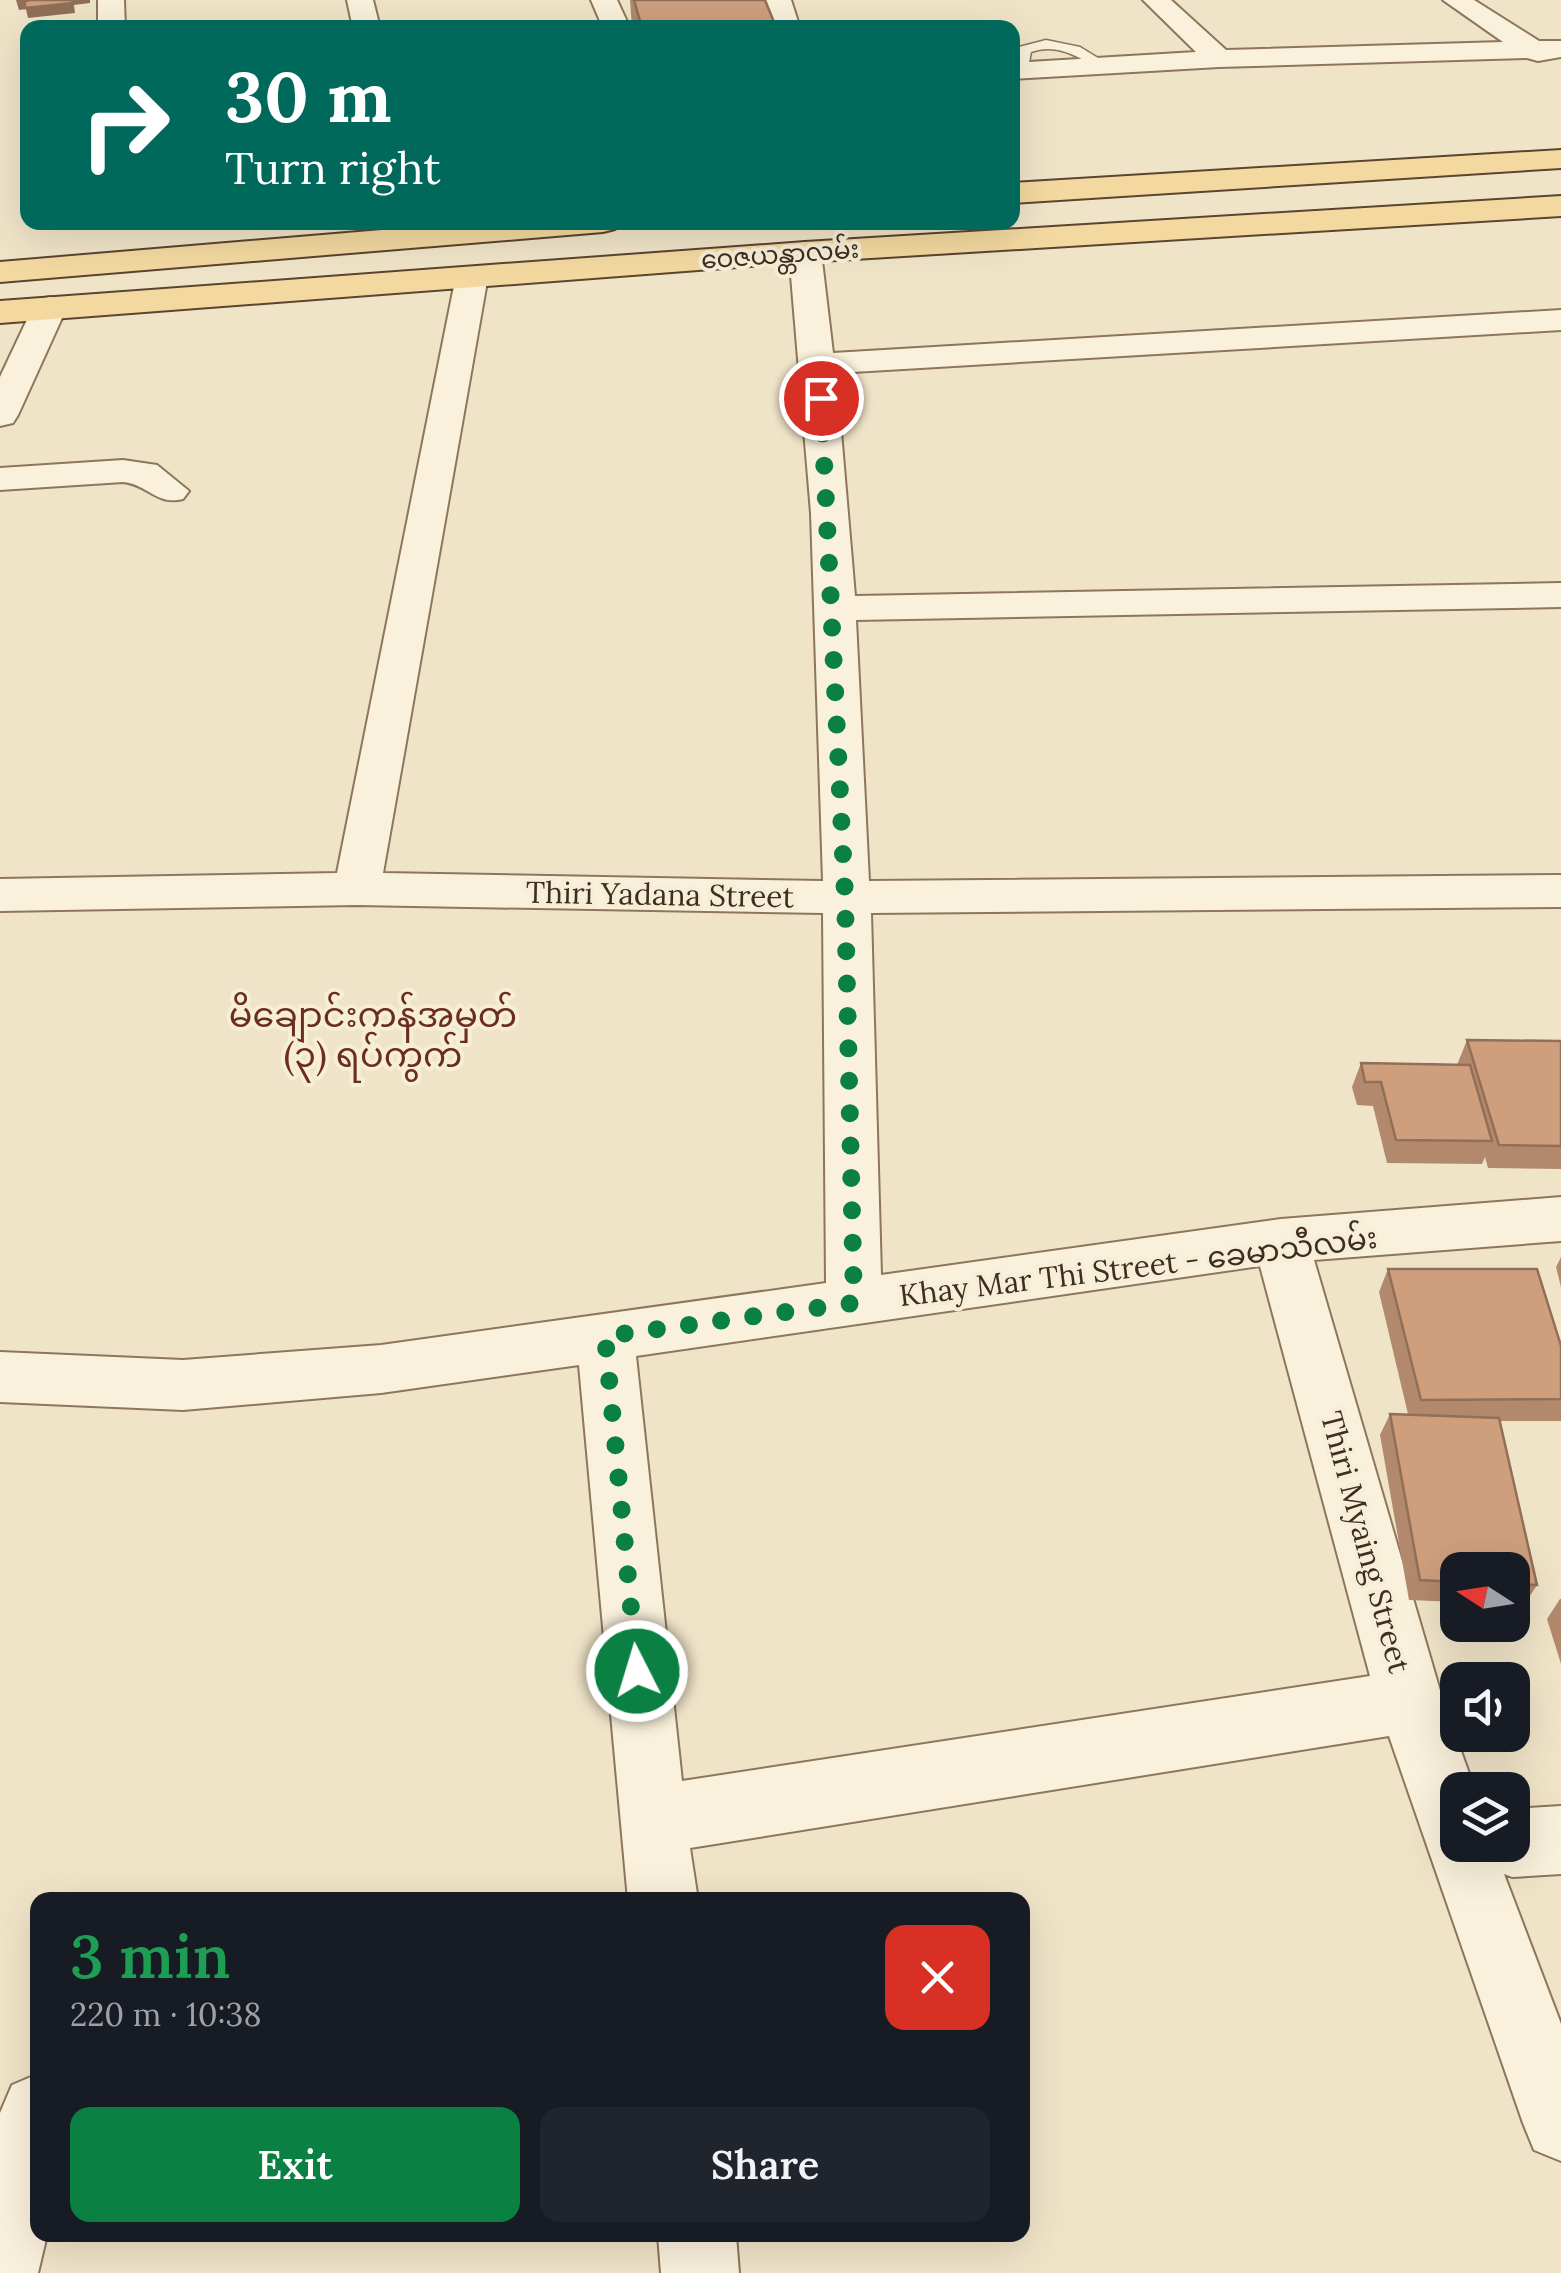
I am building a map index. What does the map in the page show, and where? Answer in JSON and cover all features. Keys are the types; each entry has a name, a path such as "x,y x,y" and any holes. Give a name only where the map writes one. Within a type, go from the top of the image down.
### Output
{"main road":[{"path":"1020,192 1561,159"},
{"path":"1436,165 1472,210"},
{"name":"ဝေဇယန္တာလမ်း","path":"0,312 805,252 1561,206"},
{"path":"0,272 507,230"}],"street":[{"path":"1156,0 1220,59"},
{"path":"1456,0 1547,49 1561,74"},
{"path":"1020,71 1220,59 1547,49"},
{"path":"805,252 819,364 834,608 854,1303"},
{"path":"357,889 472,276"},
{"path":"0,415 50,308"},
{"path":"819,364 1561,320"},
{"path":"0,480 122,471 144,473 170,491"},
{"path":"834,608 1561,595"},
{"name":"Thiri Yadana Street","path":"0,895 357,889 845,896 1561,891"},
{"name":"Khay Mar Thi Street - ခေမာသီလမ်း","path":"0,1377 183,1385 381,1368 1281,1242 1561,1219"},
{"name":"Thiri Myaing Street","path":"1281,1242 1410,1700 1442,1772"},
{"path":"605,1336 662,1892"},
{"path":"652,1820 1410,1700"},
{"path":"1530,1841 1561,1840"},
{"name":"Thiri Myaing Street","path":"1481,1862 1561,2123"},
{"path":"0,2092 30,2090"},
{"path":"0,2270 30,2144"},
{"path":"698,2242 700,2273"}],"building":[{"path":"634,0 765,0 773,20 640,20"},
{"path":"25,1 73,3 25,8"},
{"path":"1467,1040 1561,1041 1561,1146 1499,1145"},
{"path":"1361,1063 1470,1065 1492,1141 1396,1140 1381,1082 1365,1082"},
{"path":"1388,1269 1537,1269 1561,1346 1561,1399 1421,1400"},
{"path":"1390,1414 1499,1418 1529,1552 1440,1552 1440,1581 1420,1580"},
{"path":"1530,1554 1537,1585 1530,1585"}],"district":[{"name":"မိချောင်းကန်အမှတ် (၃) ရပ်ကွက်","path":"373,1034"}],"route":[{"path":"637,1671 605,1336 854,1303 845,896 821,398"}]}
